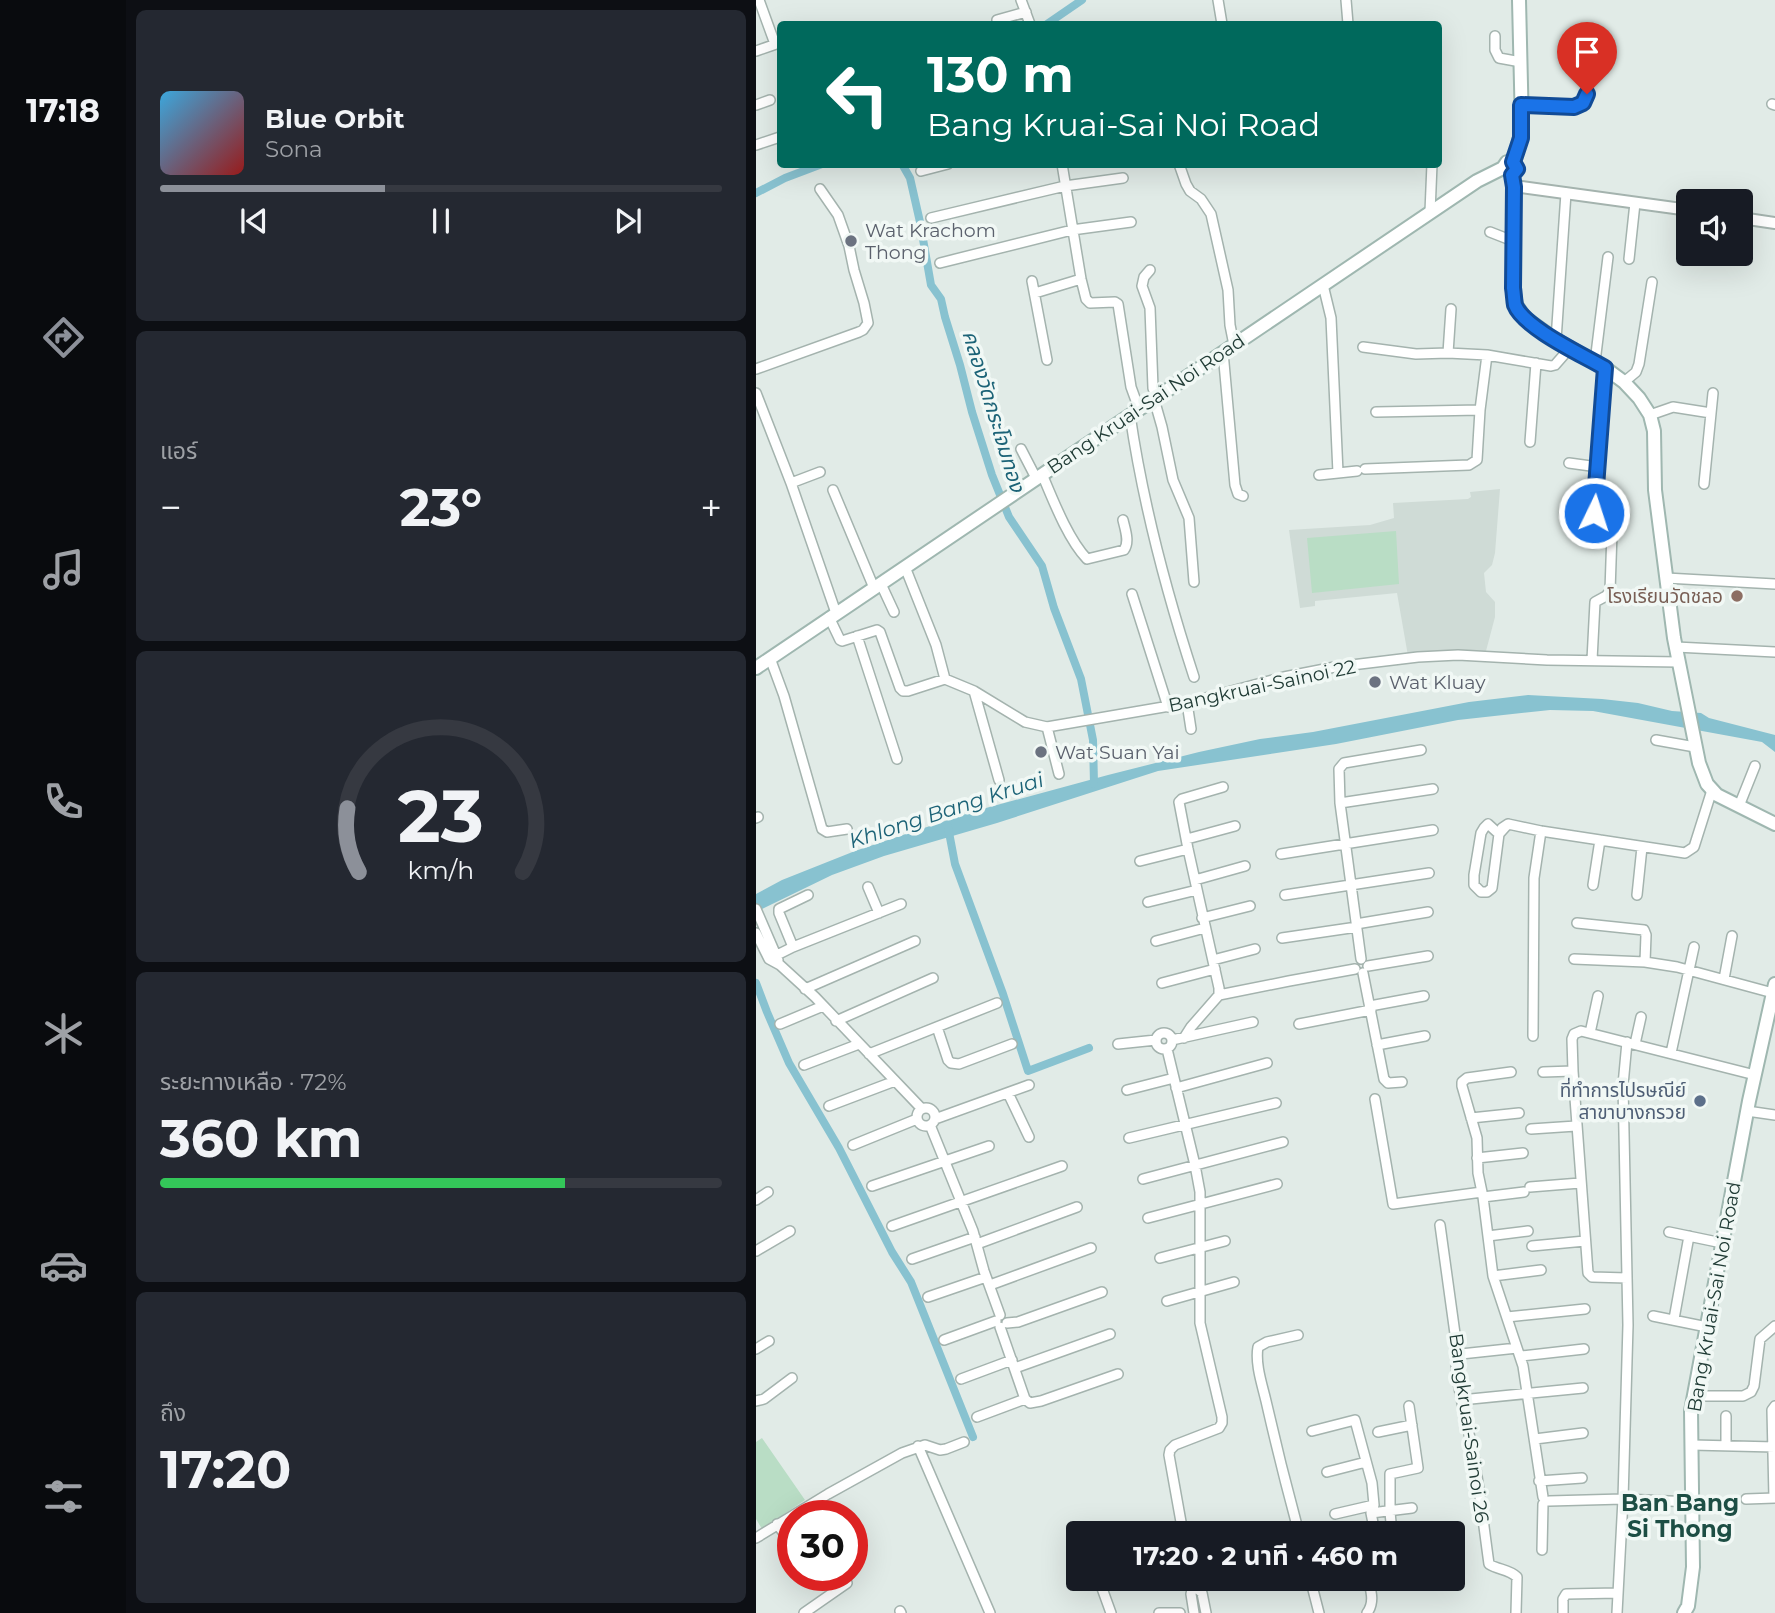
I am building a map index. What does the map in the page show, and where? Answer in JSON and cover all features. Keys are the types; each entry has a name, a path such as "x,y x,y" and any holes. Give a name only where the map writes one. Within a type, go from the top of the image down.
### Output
{"main road":[{"path":"1485,176 1506,179 1522,127 1519,0"},
{"path":"1485,176 1490,168 1518,146"},
{"path":"1510,173 1513,288 1516,305 1525,318 1569,349 1600,365 1624,382 1650,415 1654,431 1655,490 1676,646 1704,778 1712,790 1723,799 1775,824"},
{"name":"Bang Kruai-Sai Noi Road","path":"756,668 1430,212 1485,176 1510,173"},
{"name":"Bang Kruai-Sai Noi Road","path":"1684,1613 1688,1606 1693,1566 1693,1396 1747,1111 1774,988"}],"street":[{"path":"759,0 777,41"},
{"path":"1022,0 1029,21"},
{"path":"1218,0 1222,21"},
{"path":"1346,0 1348,21"},
{"path":"997,20 1026,12"},
{"path":"1495,36 1495,50 1499,58 1521,62"},
{"path":"756,51 777,43"},
{"path":"1521,105 1574,107 1583,103 1587,94 1587,49"},
{"path":"756,105 770,100"},
{"path":"756,145 777,138"},
{"path":"921,172 934,168"},
{"path":"1063,168 1087,302 1118,304 1135,412 1138,467 1169,599 1194,677"},
{"path":"1181,168 1190,191 1201,199 1211,214 1228,290 1235,485 1238,494 1243,496"},
{"path":"1430,212 1432,168"},
{"path":"1510,173 1566,193 1676,208"},
{"path":"932,218 1065,186 1123,178"},
{"path":"756,369 859,332 868,323 849,246 838,215 820,189"},
{"path":"1556,340 1566,193"},
{"path":"1629,259 1635,202"},
{"path":"1753,220 1775,223"},
{"path":"940,263 1072,230 1131,222"},
{"path":"1490,232 1513,241"},
{"path":"1594,513 1608,257"},
{"path":"1150,271 1144,277 1142,286 1150,308 1153,388 1174,480 1189,518 1194,582"},
{"path":"1035,293 1081,279"},
{"path":"1032,281 1047,360"},
{"path":"1624,382 1636,372 1639,364 1652,282"},
{"path":"1323,285 1331,317 1338,473"},
{"path":"1448,353 1451,309"},
{"path":"1363,347 1416,354 1487,355 1555,365 1569,349"},
{"path":"1319,475 1475,463 1487,355"},
{"path":"1530,442 1536,363"},
{"path":"756,393 791,483 840,640 877,630 882,634 902,690 908,691 945,679 974,691 1025,722 1047,727 1059,774"},
{"path":"1704,484 1713,393"},
{"path":"1650,415 1673,407 1711,413"},
{"path":"1376,412 1480,410"},
{"path":"1021,449 1039,476 1080,552 1087,559 1127,547 1123,520"},
{"path":"1569,463 1598,467"},
{"path":"791,483 820,472"},
{"path":"833,490 878,586 894,612"},
{"path":"1592,660 1595,602 1610,591 1612,532"},
{"path":"905,567 936,645 945,679"},
{"path":"1666,578 1775,584"},
{"path":"1132,594 1168,707"},
{"path":"857,636 897,759"},
{"path":"1676,646 1775,652"},
{"name":"Bangkruai-Sainoi 22","path":"1047,727 1168,707 1280,678 1335,667 1418,657 1458,655 1679,662"},
{"path":"770,658 822,829 830,832 847,829"},
{"path":"974,691 999,780"},
{"path":"1187,703 1191,729"},
{"path":"1656,740 1695,744"},
{"path":"1402,1082 1388,1083 1384,1079 1362,967 1338,774 1340,765 1344,763 1421,751"},
{"path":"1739,806 1755,766"},
{"path":"1219,995 1179,802 1223,787"},
{"path":"1340,803 1433,789"},
{"path":"1499,834 1488,824 1481,833 1474,885 1481,892 1492,888 1499,834 1508,824 1682,853 1694,847 1712,790"},
{"path":"1140,862 1235,826"},
{"path":"1281,854 1433,830"},
{"path":"1533,1036 1534,878 1541,831"},
{"path":"1593,885 1600,840"},
{"path":"1637,895 1642,847"},
{"path":"1148,902 1245,866"},
{"path":"1285,895 1429,873"},
{"path":"868,887 879,913"},
{"path":"793,947 779,909 808,895"},
{"path":"775,960 793,947 901,904"},
{"path":"1202,918 1250,906"},
{"path":"757,911 775,960"},
{"path":"1282,938 1428,912"},
{"path":"1577,923 1644,930 1645,962"},
{"path":"1156,941 1205,928"},
{"path":"756,933 775,960 922,1110"},
{"path":"1724,979 1732,936"},
{"path":"805,989 915,941"},
{"path":"1671,1053 1694,947"},
{"path":"1162,983 1255,948"},
{"path":"1184,1038 1219,995 1428,956"},
{"path":"1574,959 1645,962 1774,988"},
{"path":"836,1021 933,978"},
{"path":"1299,1024 1424,996"},
{"path":"1590,1033 1598,996"},
{"path":"869,1055 998,1003"},
{"path":"780,1024 823,1006"},
{"path":"1617,1613 1628,1325 1623,1085 1631,1043 1641,1017"},
{"path":"1118,1044 1156,1040 1160,1049 1184,1038 1253,1021"},
{"path":"936,1027 951,1063 959,1064 1012,1044"},
{"path":"1627,1278 1589,1276 1576,1126 1572,1039 1574,1034 1581,1031 1590,1033 1755,1075"},
{"path":"1377,1045 1425,1035"},
{"path":"804,1065 859,1044"},
{"path":"1170,1045 1175,1083 1195,1165 1200,1204 1200,1323 1222,1417 1219,1428 1175,1445 1170,1450 1181,1521"},
{"path":"1127,1090 1175,1083 1267,1063"},
{"path":"1543,1072 1573,1071"},
{"path":"1511,1072 1467,1078 1462,1086 1477,1138 1478,1173 1493,1276 1519,1352 1528,1393 1539,1481 1545,1501 1542,1550"},
{"path":"829,1106 895,1080"},
{"path":"917,1119 922,1126 1029,1086"},
{"path":"1008,1093 1029,1137"},
{"path":"1375,1098 1393,1204 1580,1183"},
{"path":"1129,1138 1276,1103"},
{"path":"917,1119 917,1115 926,1108 934,1114 933,1122 945,1161 976,1240 1025,1399 1035,1403 1118,1374"},
{"path":"1747,1111 1775,1115"},
{"path":"1471,1118 1519,1113"},
{"path":"853,1145 917,1119"},
{"path":"1531,1129 1576,1126"},
{"path":"1143,1179 1283,1142"},
{"path":"872,1186 989,1146"},
{"path":"1477,1158 1522,1153"},
{"path":"892,1226 1062,1166"},
{"path":"1149,1218 1277,1184"},
{"path":"756,1200 768,1192"},
{"path":"912,1259 1077,1207"},
{"name":"Bangkruai-Sainoi 26","path":"1440,1225 1457,1367 1474,1456 1489,1564 1510,1571 1517,1577 1516,1613"},
{"path":"756,1251 790,1231"},
{"path":"1488,1236 1528,1231"},
{"path":"1669,1232 1723,1243"},
{"path":"1674,1319 1689,1236"},
{"path":"1160,1258 1225,1241"},
{"path":"1532,1246 1585,1241"},
{"path":"928,1297 1091,1248"},
{"path":"1493,1276 1541,1270"},
{"path":"1167,1301 1234,1282"},
{"path":"944,1340 1001,1322 1018,1322 1102,1292"},
{"path":"1507,1317 1585,1309"},
{"path":"1653,1315 1707,1326"},
{"path":"1693,1396 1743,1396 1751,1392 1760,1339 1775,1326"},
{"path":"961,1379 1110,1334"},
{"path":"1296,1521 1276,1445 1257,1351 1258,1347 1267,1342 1298,1335"},
{"path":"756,1349 769,1341"},
{"path":"1461,1354 1584,1349"},
{"path":"756,1401 764,1399 792,1378"},
{"path":"1471,1399 1583,1388"},
{"path":"977,1418 1025,1399"},
{"path":"1391,1521 1390,1474 1418,1468 1409,1406"},
{"path":"1746,1499 1775,1498 1772,1410 1775,1406"},
{"path":"1726,1416 1726,1446"},
{"path":"1312,1431 1355,1420 1372,1483 1374,1521"},
{"path":"1378,1432 1412,1425"},
{"path":"1535,1439 1583,1433"},
{"path":"819,1500 918,1446 940,1450 964,1442"},
{"path":"1692,1445 1774,1447"},
{"path":"918,1446 990,1613"},
{"path":"1327,1472 1366,1462"},
{"path":"1539,1481 1582,1478"},
{"path":"1545,1501 1623,1499 1692,1502"},
{"path":"1335,1514 1373,1509 1390,1512 1412,1508"},
{"path":"756,1538 777,1524"},
{"path":"804,1613 836,1591"},
{"path":"1102,1591 1111,1613"},
{"path":"1192,1591 1194,1613"},
{"path":"1201,1591 1206,1613"},
{"path":"1314,1591 1320,1613"},
{"path":"1367,1613 1371,1606 1371,1591"},
{"path":"1563,1613 1563,1599 1566,1594 1618,1593"},
{"path":"1159,1613 1180,1613"}],"shaded area":[{"path":"1500,489 1495,553 1492,565 1484,573 1486,592 1495,602 1495,617 1486,651 1408,656 1397,593 1315,601 1315,606 1300,608 1289,530 1370,525 1394,518 1393,503 1468,499 1471,497 1470,492"}],"green space":[{"path":"1396,531 1399,584 1312,593 1307,538"},
{"path":"762,1438 805,1500 777,1500 777,1519 762,1529 756,1519 756,1442"}],"water":[{"path":"1528,695 1602,699 1701,713 1709,718 1775,735 1775,752 1762,742 1593,711 1550,710 1458,720 1336,744 1158,771 884,856 832,875 756,912 756,894 782,880 855,851 975,811 1199,752 1260,739 1313,732 1469,702"}],"waterway":[{"path":"1051,21 1082,0"},
{"path":"756,193 811,168"},
{"name":"คลองวัดกระโจมทอง","path":"904,168 910,178 931,285 941,299 992,475 1009,517 1042,566 1054,608 1081,679 1093,740 1094,784"},
{"name":"Khlong Bang Kruai","path":"948,827 955,864 1028,1071 1089,1048"},
{"path":"756,983 789,1063 839,1148 892,1252 911,1282 973,1437"}],"place":[{"name":"Wat Krachom Thong","path":"851,241"},
{"name":"โรงเรียนวัดชลอ","path":"1737,596"},
{"name":"Wat Kluay","path":"1375,682"},
{"name":"Wat Suan Yai","path":"1041,752"},
{"name":"ที่ทำการไปรษณีย์ สาขาบางกรวย","path":"1700,1101"}],"district":[{"name":"Ban Bang Si Thong","path":"1680,1516"}],"route":[{"path":"1587,94 1583,103 1574,107 1521,105 1521,138 1513,162 1517,169 1512,175 1513,288 1516,305 1525,318 1569,349 1605,368 1594,513"}]}
